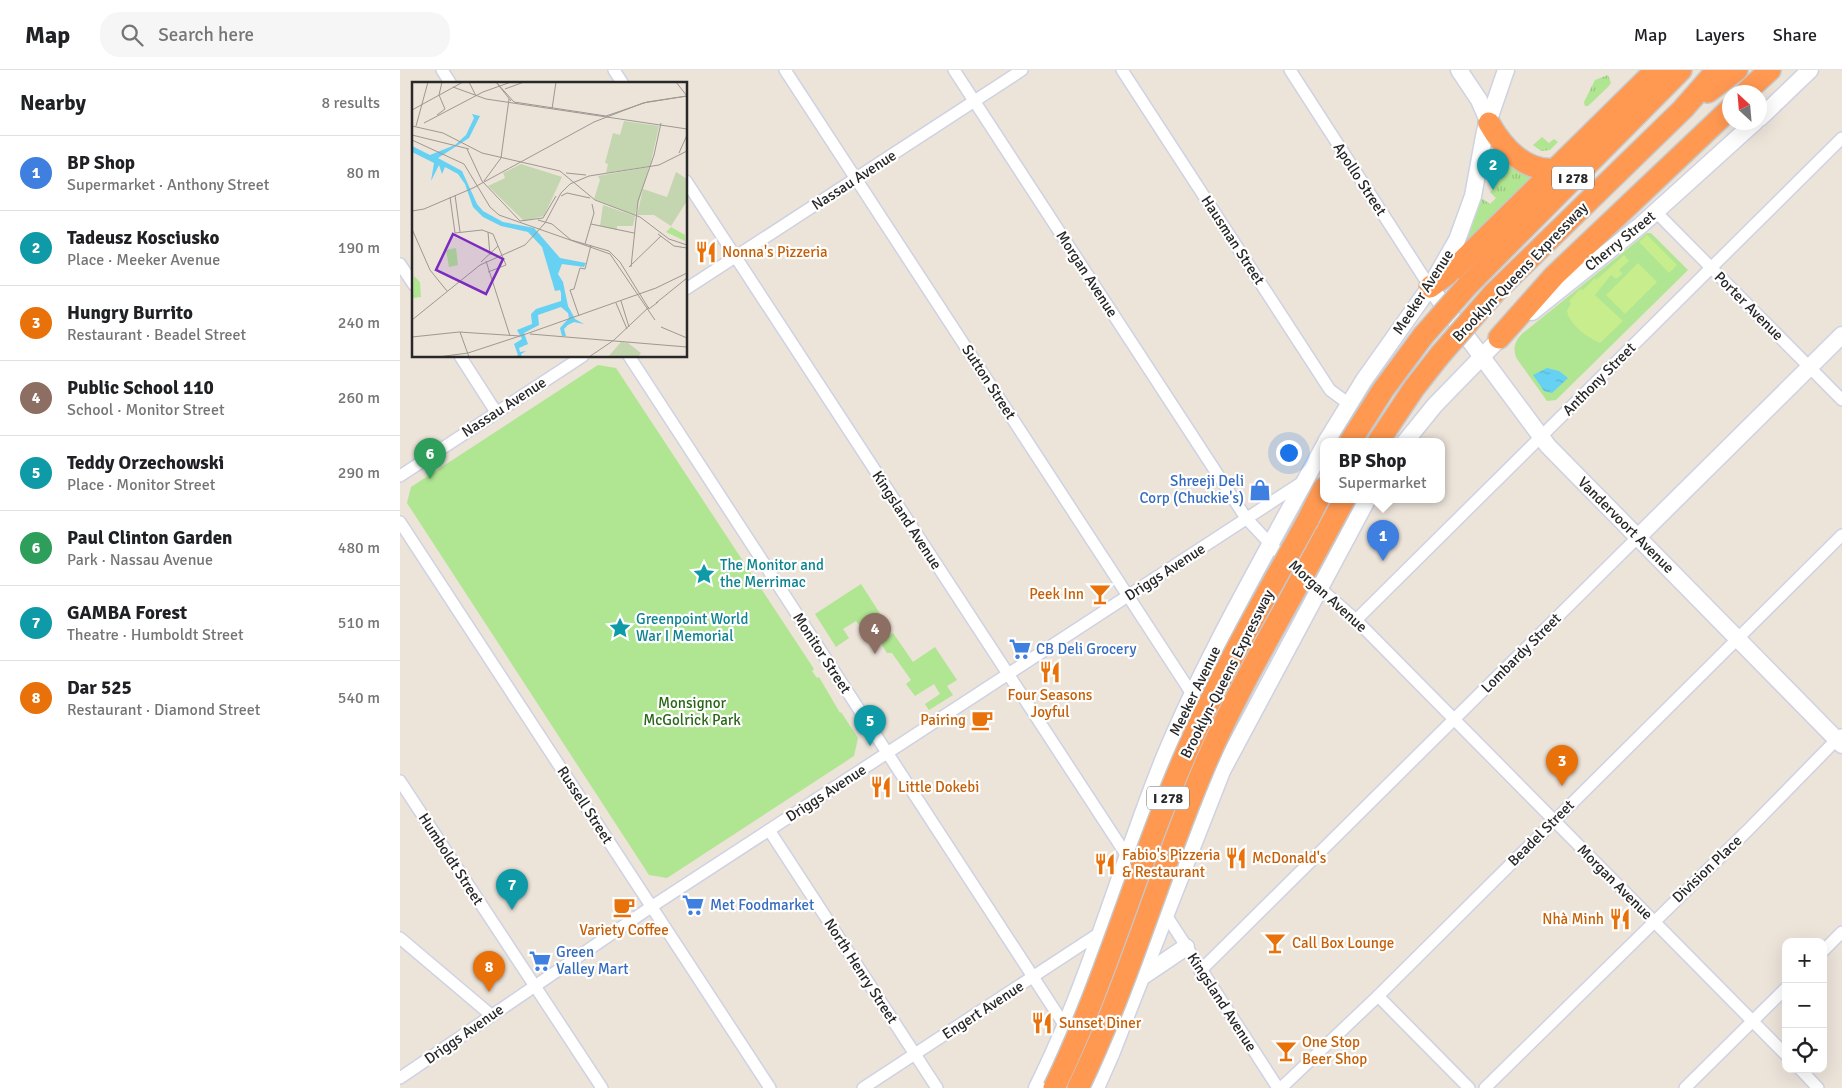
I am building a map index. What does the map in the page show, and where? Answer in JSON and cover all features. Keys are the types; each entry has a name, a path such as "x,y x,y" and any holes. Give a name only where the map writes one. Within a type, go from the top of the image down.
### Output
{"highway":[{"path":"1430,287 1453,270 1656,70"},
{"name":"Brooklyn-Queens Expressway","path":"1353,438 1383,390 1424,336 1467,286 1681,70"},
{"name":"Brooklyn-Queens Expressway","path":"1381,438 1414,388 1494,293 1683,109 1717,70"},
{"name":"I 278","path":"1683,109 1737,70"},
{"path":"1754,85 1770,70"},
{"path":"1499,338 1554,276 1722,116"},
{"path":"1489,123 1503,143 1527,165 1545,170 1557,169"},
{"name":"Brooklyn-Queens Expressway","path":"1054,1088 1089,1008 1160,818 1193,736 1308,520 1315,484"},
{"name":"Brooklyn-Queens Expressway","path":"1078,1088 1113,1006 1205,764 1243,687 1342,503"}],"main road":[{"path":"1459,70 1479,100 1489,123"},
{"name":"Meeker Avenue","path":"1328,438 1349,404 1430,287 1456,240 1473,196 1485,131 1506,70"},
{"path":"1767,111 1810,70"},
{"name":"Cherry Street","path":"1481,356 1499,338 1656,212 1746,130"},
{"name":"Vandervoort Avenue","path":"1430,287 1540,436 1840,739"},
{"name":"Lombardy Street","path":"1638,537 1842,335"},
{"path":"1408,438 1435,405 1481,356"},
{"name":"Meeker Avenue","path":"1037,1088 1065,1026 1102,931 1159,772 1192,694 1271,544 1315,484 1320,463"},
{"path":"1100,1085 1222,771 1365,503"},
{"path":"1140,978 1186,947"}],"street":[{"path":"442,70 450,82"},
{"path":"614,70 622,82"},
{"name":"Sutton Street","path":"785,70 1192,694"},
{"name":"Morgan Avenue","path":"954,70 1246,518 1271,544 1321,586 1356,620 1782,1051"},
{"name":"Nassau Avenue","path":"688,288 1022,70"},
{"name":"Hausman Street","path":"1122,70 1330,390 1349,404"},
{"name":"Apollo Street","path":"1290,70 1430,287"},
{"name":"Anthony Street","path":"1356,620 1842,138"},
{"name":"Kingsland Avenue","path":"688,185 1128,857 1152,874 1166,915 1200,970 1279,1088"},
{"name":"Porter Avenue","path":"1656,212 1842,400"},
{"path":"400,264 412,282"},
{"path":"461,358 496,412"},
{"name":"Nassau Avenue","path":"400,476 580,358"},
{"name":"Monitor Street","path":"630,358 1065,1026"},
{"name":"Driggs Avenue","path":"400,1078 651,907 1246,518 1315,484"},
{"name":"Russell Street","path":"400,522 770,1088"},
{"name":"Beadel Street","path":"1279,1088 1378,996 1842,535"},
{"name":"Lombardy Street","path":"1200,970 1638,537"},
{"name":"Division Place","path":"1485,1088 1840,739"},
{"name":"Humboldt Street","path":"400,781 602,1088"},
{"name":"North Henry Street","path":"769,830 937,1088"},
{"name":"Engert Avenue","path":"863,1088 1102,931"},
{"path":"1827,947 1842,932"},
{"path":"400,938 491,1015"},
{"path":"1685,1088 1782,992"},
{"path":"1378,996 1469,1088"},
{"path":"1804,1073 1818,1088"}],"green space":[{"path":"1608,75 1611,83 1588,106 1585,106 1584,102 1595,80"},
{"path":"1542,137 1549,143 1554,139 1558,142 1550,150 1541,151 1533,145"},
{"path":"1505,156 1532,178 1457,257 1477,195 1490,204 1496,198 1490,192 1496,186 1488,179 1494,173 1500,179 1507,174 1496,164"},
{"path":"1647,233 1651,233 1688,270 1556,400 1547,401 1515,355 1515,345 1518,339"},
{"path":"1647,235 1677,265 1669,273 1639,242"},
{"path":"1624,255 1629,261 1619,270 1623,274 1616,279 1611,275 1595,295 1623,321 1600,343 1590,338 1571,320 1567,310 1571,304 1569,301 1580,289 1583,290 1595,278 1596,280"},
{"path":"1638,263 1657,282 1625,314 1606,295"},
{"name":"Monsignor McGolrick Park","path":"598,365 616,368 814,669 812,671 817,678 819,677 840,713 858,738 854,756 667,878 649,875 407,503 411,487"},
{"path":"861,584 886,623 876,629 872,623 863,630 856,621 843,629 849,638 836,647 815,614"},
{"path":"893,633 913,662 935,647 957,680 947,686 953,695 929,710 925,704 940,694 934,684 915,696 906,684 911,680 892,653 887,653 880,642"}],"water":[{"path":"1547,368 1559,371 1568,378 1552,393 1544,391 1533,375"}],"place":[{"name":"Tadeusz Kosciusko","path":"1493,190"},
{"name":"Nonna's Pizzeria","path":"706,252"},
{"name":"Paul Clinton Garden","path":"430,479"},
{"name":"Shreeji Deli Corp (Chuckie's)","path":"1260,490"},
{"name":"BP Shop","path":"1383,561"},
{"name":"The Monitor and the Merrimac","path":"704,574"},
{"name":"Peek Inn","path":"1100,594"},
{"name":"Greenpoint World War I Memorial","path":"620,628"},
{"name":"CB Deli Grocery","path":"1020,649"},
{"name":"Public School 110","path":"875,654"},
{"name":"Four Seasons Joyful","path":"1050,672"},
{"name":"Pairing","path":"982,720"},
{"name":"Teddy Orzechowski","path":"870,746"},
{"name":"Hungry Burrito","path":"1562,786"},
{"name":"Little Dokebi","path":"881,787"},
{"name":"McDonald's","path":"1236,858"},
{"name":"Fabio's Pizzeria & Restaurant","path":"1105,864"},
{"name":"Met Foodmarket","path":"693,905"},
{"name":"Variety Coffee","path":"624,907"},
{"name":"GAMBA Forest","path":"512,910"},
{"name":"Nhà Minh","path":"1620,919"},
{"name":"Call Box Lounge","path":"1275,943"},
{"name":"Green Valley Mart","path":"540,961"},
{"name":"Dar 525","path":"489,992"},
{"name":"Sunset Diner","path":"1042,1023"},
{"name":"One Stop Beer Shop","path":"1286,1051"}]}
